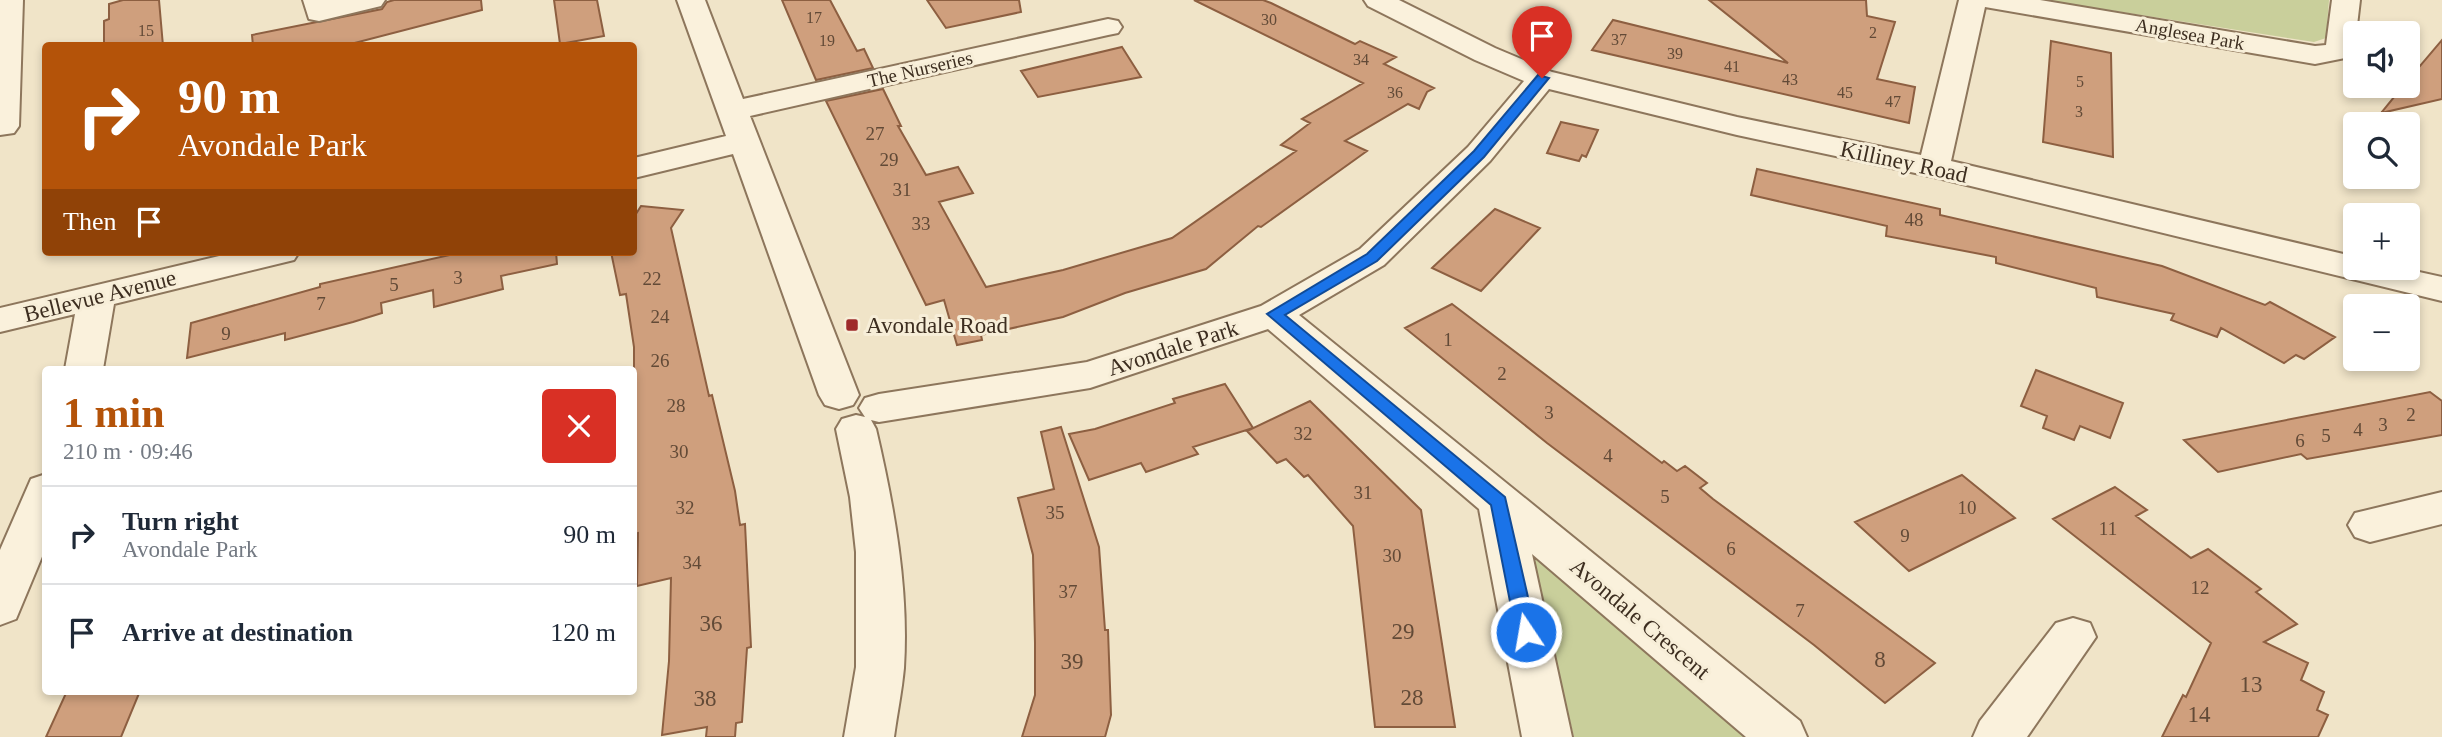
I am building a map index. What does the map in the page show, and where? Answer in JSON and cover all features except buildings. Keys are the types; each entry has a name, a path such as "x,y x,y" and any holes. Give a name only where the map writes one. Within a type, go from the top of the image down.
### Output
{"street":[{"path":"3,126 9,0"},
{"path":"317,0 319,13 371,0"},
{"path":"691,0 743,142 860,414 878,552 880,667 869,737"},
{"name":"Killiney Road","path":"1378,0 1453,38 1542,78 1737,126 1934,167 2442,289"},
{"path":"1934,167 1973,0"},
{"name":"Anglesea Park","path":"1991,0 2315,55 2340,51 2346,0"},
{"name":"The Nurseries","path":"733,111 1108,27"},
{"name":"Avondale Park","path":"860,414 1090,375 1274,314 1372,257 1479,154 1542,78"},
{"path":"637,167 743,142"},
{"name":"Bellevue Avenue","path":"0,320 265,256"},
{"path":"85,366 97,296"},
{"name":"Avondale Crescent","path":"1274,314 1782,737"},
{"path":"0,606 42,500"},
{"path":"1499,502 1547,737"},
{"path":"2370,525 2442,508"},
{"path":"1998,737 2073,637"}],"green space":[{"path":"2045,0 2329,0 2326,38 2314,42"},
{"path":"1527,542 1751,737 1574,737"}],"place":[{"name":"Avondale Road","path":"852,325"}],"route":[{"path":"1526,632 1499,502 1274,314 1372,257 1479,154 1542,78"}]}
